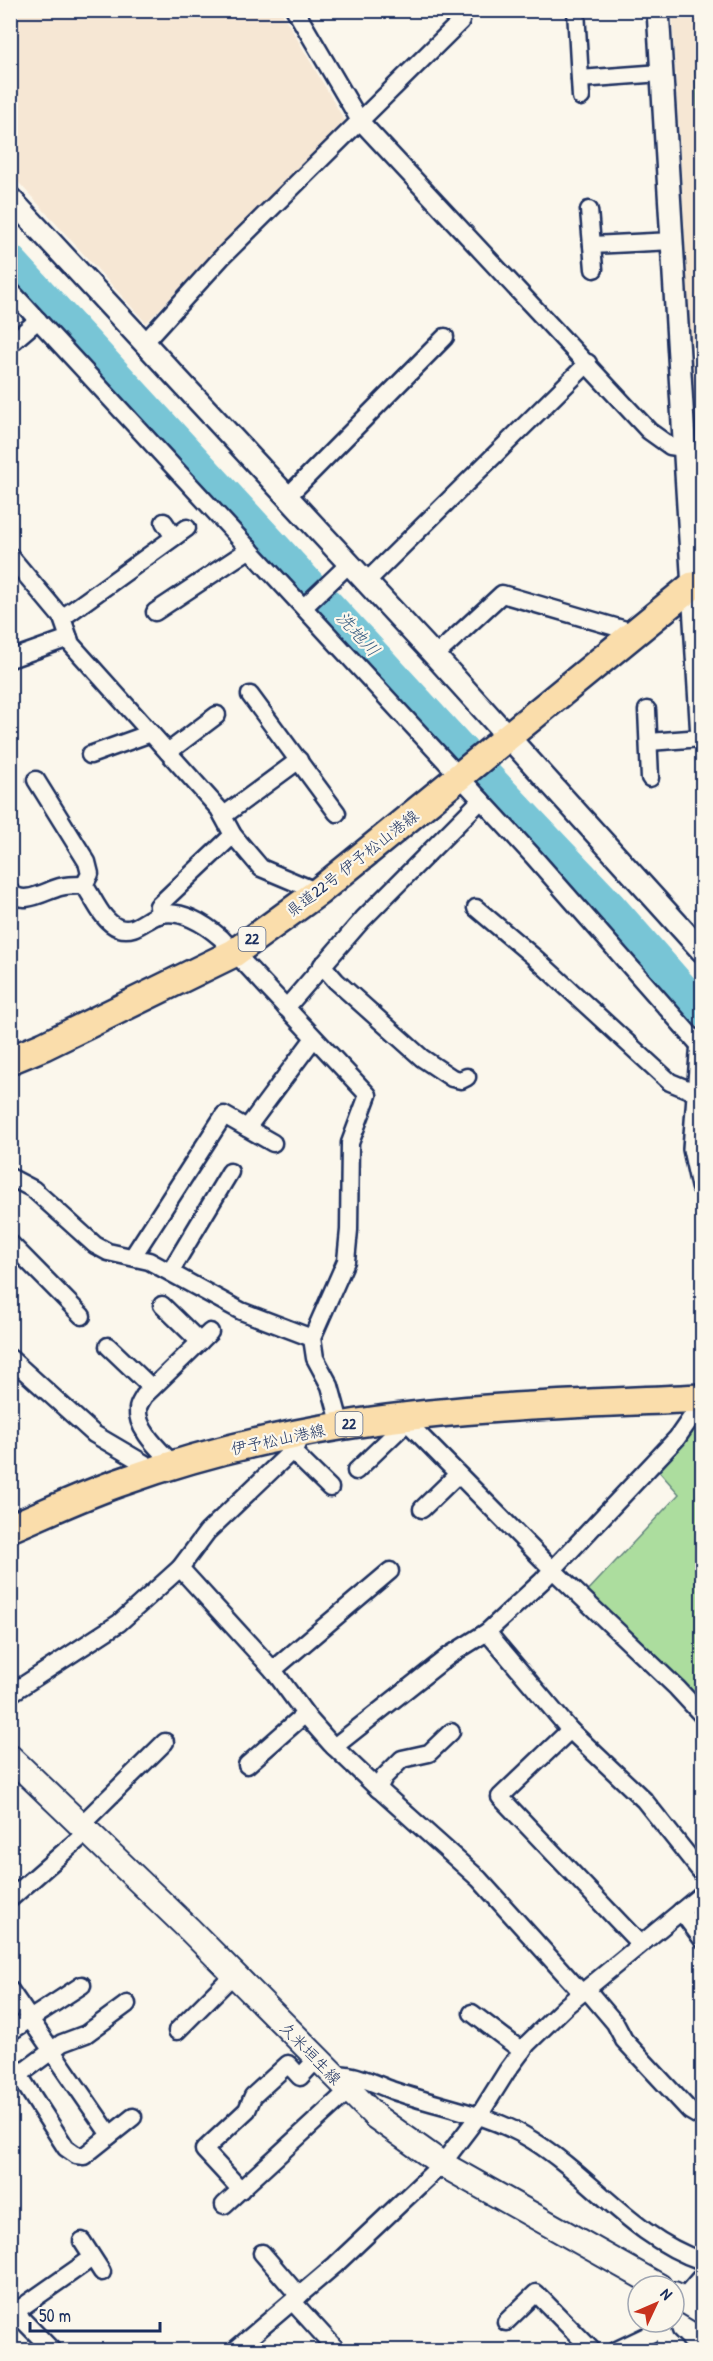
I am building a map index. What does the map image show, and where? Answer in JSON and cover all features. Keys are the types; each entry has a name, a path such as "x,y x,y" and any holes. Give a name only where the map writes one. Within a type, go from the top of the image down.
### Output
{"main road":[{"name":"22","path":"463,775 692,586"},
{"name":"県道22号 伊予松山港線","path":"10,1060 44,1046 234,952 318,892 463,775"},
{"name":"伊予松山港線","path":"10,1528 102,1489 165,1468 246,1445 295,1442 341,1425 520,1408 702,1400"},
{"name":"久米垣生線","path":"10,1757 234,1974 376,2117 442,2164 637,2274"},
{"name":"久米垣生線","path":"686,2302 702,2311"}],"street":[{"path":"295,10 360,121 650,431 670,446 684,448"},
{"path":"576,10 581,97"},
{"path":"649,742 702,738 658,10"},
{"path":"145,342 223,256 461,21"},
{"path":"580,79 661,73"},
{"path":"10,198 287,497 343,569 366,582 435,656 502,743 702,951"},
{"path":"589,210 594,269"},
{"path":"592,245 673,240"},
{"path":"10,290 463,775 481,800 702,1044 694,1149 702,1186"},
{"path":"10,344 38,320"},
{"path":"287,497 445,337"},
{"path":"366,582 588,363"},
{"path":"62,618 181,533 164,522"},
{"path":"155,612 250,549"},
{"path":"10,556 62,618 71,644 219,809 233,835 261,868 318,892"},
{"path":"306,605 343,569"},
{"path":"435,656 502,594 636,633"},
{"path":"10,659 69,638"},
{"path":"260,700 299,760 335,801"},
{"path":"647,710 650,778"},
{"path":"168,752 217,715"},
{"path":"90,754 151,733"},
{"path":"223,816 299,760"},
{"path":"36,780 87,862 90,874 84,885"},
{"path":"286,1008 322,965 415,865 481,800"},
{"path":"159,915 158,906 233,835"},
{"path":"10,891 14,896 24,899 62,886 84,885"},
{"path":"84,885 104,917 118,928 132,929 159,915 176,915 203,923 221,938 368,1095 350,1143 349,1230 346,1261 312,1338 315,1358 330,1386 341,1425"},
{"path":"477,908 670,1082 697,1093"},
{"path":"322,965 336,981 422,1058 452,1078 461,1080 467,1077"},
{"path":"248,1128 314,1038"},
{"path":"133,1256 224,1115 273,1143"},
{"path":"170,1272 230,1172"},
{"path":"10,1177 33,1189 95,1245 108,1252 149,1261 241,1311 312,1338"},
{"path":"10,1243 81,1316"},
{"path":"162,1305 205,1337 144,1396 138,1408 139,1419 165,1468"},
{"path":"108,1346 153,1388"},
{"path":"10,1358 94,1434 165,1468"},
{"path":"334,1747 450,1655 487,1632 542,1581 676,1438 702,1400"},
{"path":"356,1471 405,1420 552,1569 677,1688 702,1715"},
{"path":"10,1694 119,1623 180,1568 207,1532 295,1442 330,1488"},
{"path":"422,1509 457,1474"},
{"path":"180,1568 273,1670 305,1714 334,1747 479,1879 615,2024 624,2040 690,2111 702,2118"},
{"path":"273,1670 380,1575"},
{"path":"487,1632 570,1730 644,1800 702,1873"},
{"path":"247,1765 305,1714"},
{"path":"570,1730 500,1797 640,1944"},
{"path":"378,1789 384,1777 402,1759 429,1753 452,1732"},
{"path":"10,1899 84,1828 165,1742"},
{"path":"235,2350 335,2265 442,2164 522,2051 584,1991 702,1894"},
{"path":"681,1911 702,1939"},
{"path":"177,2031 234,1974"},
{"path":"10,2032 82,1986"},
{"path":"10,1990 110,2135"},
{"path":"127,2004 86,2034 62,2043 19,2075 30,2096 47,2116 66,2148 76,2155 84,2156 133,2117"},
{"path":"472,2013 522,2051"},
{"path":"241,2190 204,2150 247,2110 253,2096 288,2064 300,2077 344,2073 478,2116 532,2140 555,2156 619,2212 641,2228 676,2251 702,2261"},
{"path":"224,2205 241,2190 333,2075"},
{"path":"81,2241 102,2272"},
{"path":"262,2253 337,2350"},
{"path":"52,2350 13,2310 92,2258"},
{"path":"686,2286 702,2276"},
{"path":"506,2322 536,2294 592,2350"},
{"path":"617,2350 647,2334"},
{"path":"664,2334 665,2340 675,2350"}],"shaded area":[{"path":"11,11 281,11 345,121 146,323 11,174"},
{"path":"672,11 702,11 702,536"}],"green space":[{"path":"702,50 702,208 695,70"},
{"path":"702,1409 702,1709 584,1595 679,1494 656,1468"}],"waterway":[{"name":"洗地川","path":"10,260 461,749 610,906 702,1011"}]}
